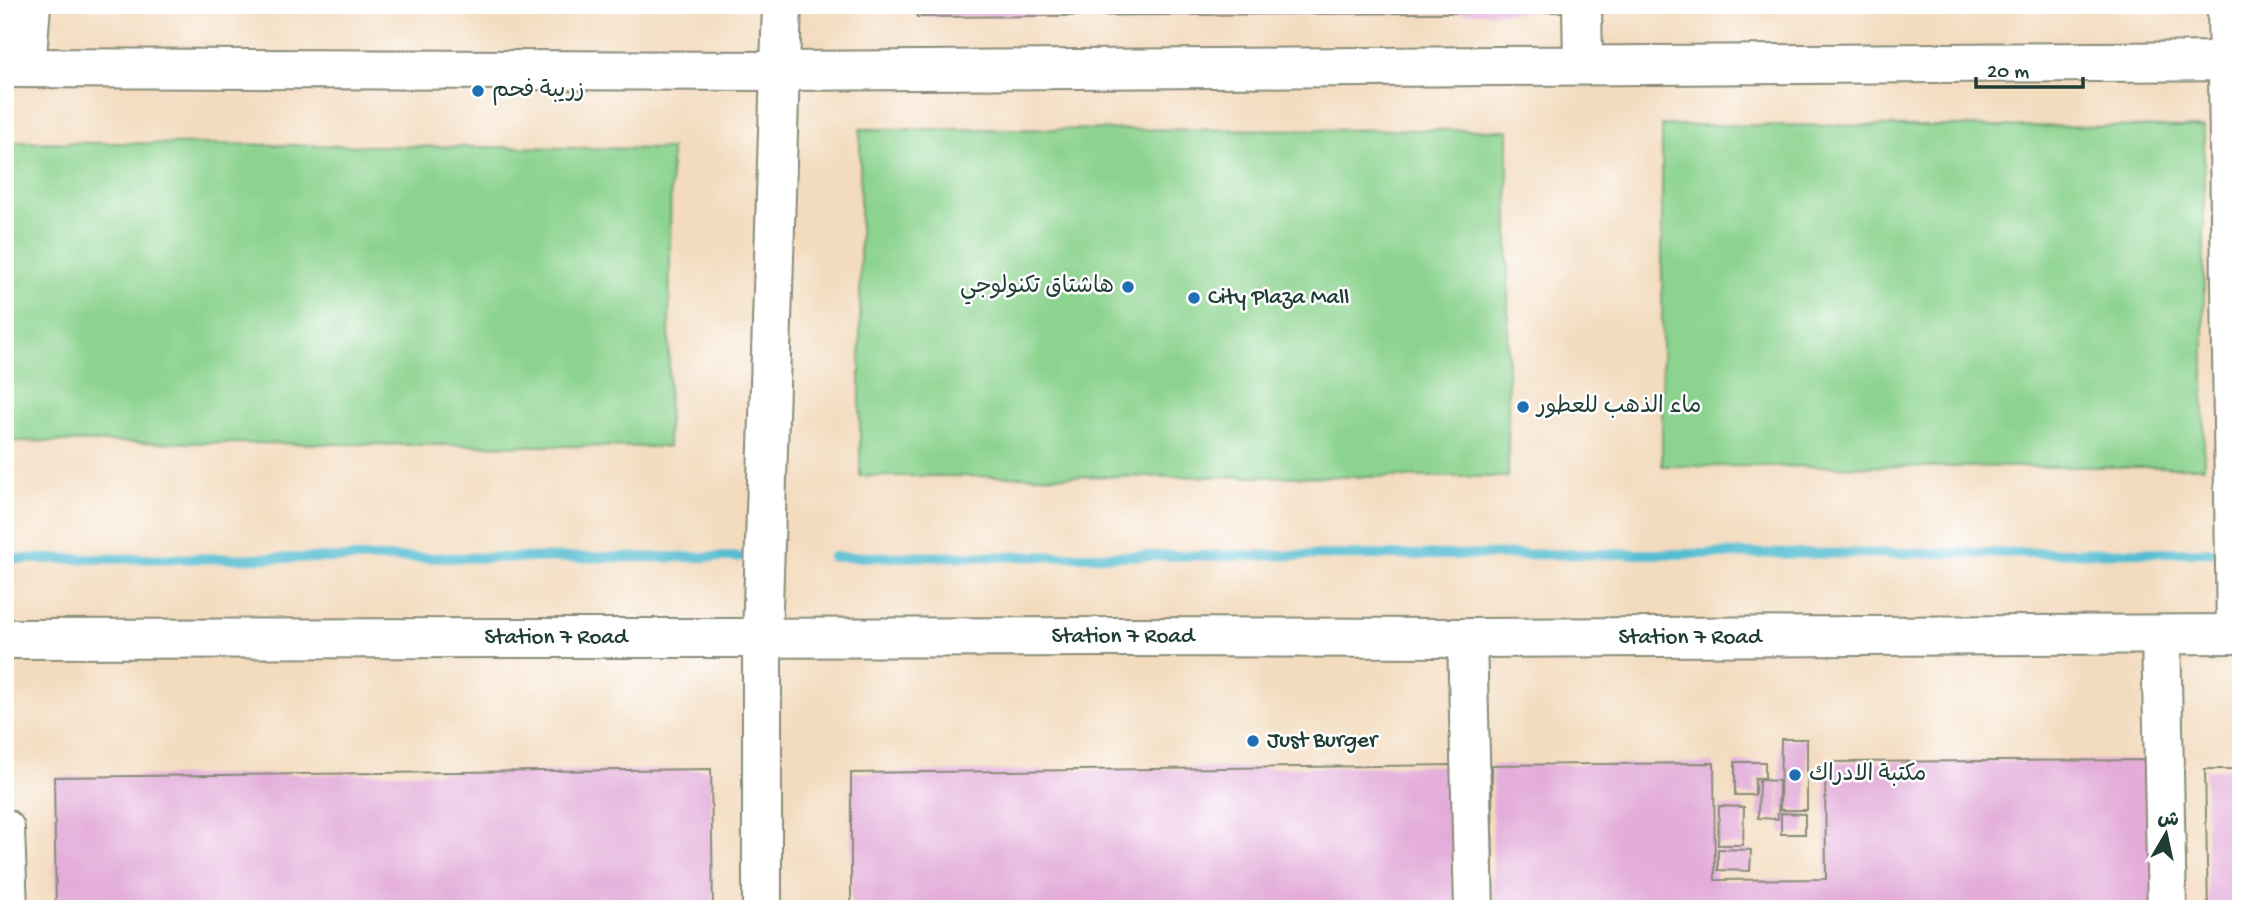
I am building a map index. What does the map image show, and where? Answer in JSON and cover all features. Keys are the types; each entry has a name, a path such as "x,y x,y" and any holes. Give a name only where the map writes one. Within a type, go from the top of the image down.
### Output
{"street":[{"path":"31,5 16,68 781,71 2234,61"},
{"path":"762,909 762,638 782,5"},
{"path":"1582,5 1583,65"},
{"path":"2227,5 2234,61 2238,634"},
{"name":"Station 7 Road","path":"5,639 1467,639 2238,634"},
{"path":"2161,635 2167,909"},
{"path":"1467,639 1474,909"},
{"path":"5,829 8,909"}],"green space":[{"path":"1662,125 2204,127 2204,467 1662,466"},
{"path":"860,129 1508,130 1508,477 860,476"},
{"path":"5,142 671,149 668,447 5,441"}],"building":[{"path":"916,5 1562,5 1562,12 917,17"},
{"path":"1781,739 1807,739 1807,810 1780,810"},
{"path":"2157,760 2159,909 1493,909 1492,765 1714,763 1715,880 1826,879 1825,762"},
{"path":"1735,762 1765,762 1765,778 1755,778 1755,795 1735,795"},
{"path":"1454,765 1455,909 851,909 851,773"},
{"path":"711,769 713,909 56,909 54,777"},
{"path":"2205,769 2241,769 2241,909 2208,909"},
{"path":"1759,780 1779,781 1778,819 1758,818"},
{"path":"1719,806 1744,807 1743,845 1718,845"},
{"path":"1781,813 1805,814 1805,834 1781,834"},
{"path":"1718,849 1751,850 1750,871 1718,870"}],"waterway":[{"path":"833,557 2230,552"},
{"path":"5,559 739,557"}],"place":[{"name":"زريبة فحم","path":"478,91"},
{"name":"هاشتاق تكنولوجي","path":"1128,287"},
{"name":"City Plaza Mall","path":"1194,298"},
{"name":"ماء الذهب للعطور","path":"1523,407"},
{"name":"Just Burger","path":"1253,741"},
{"name":"مكتبة الادراك","path":"1795,775"}]}
